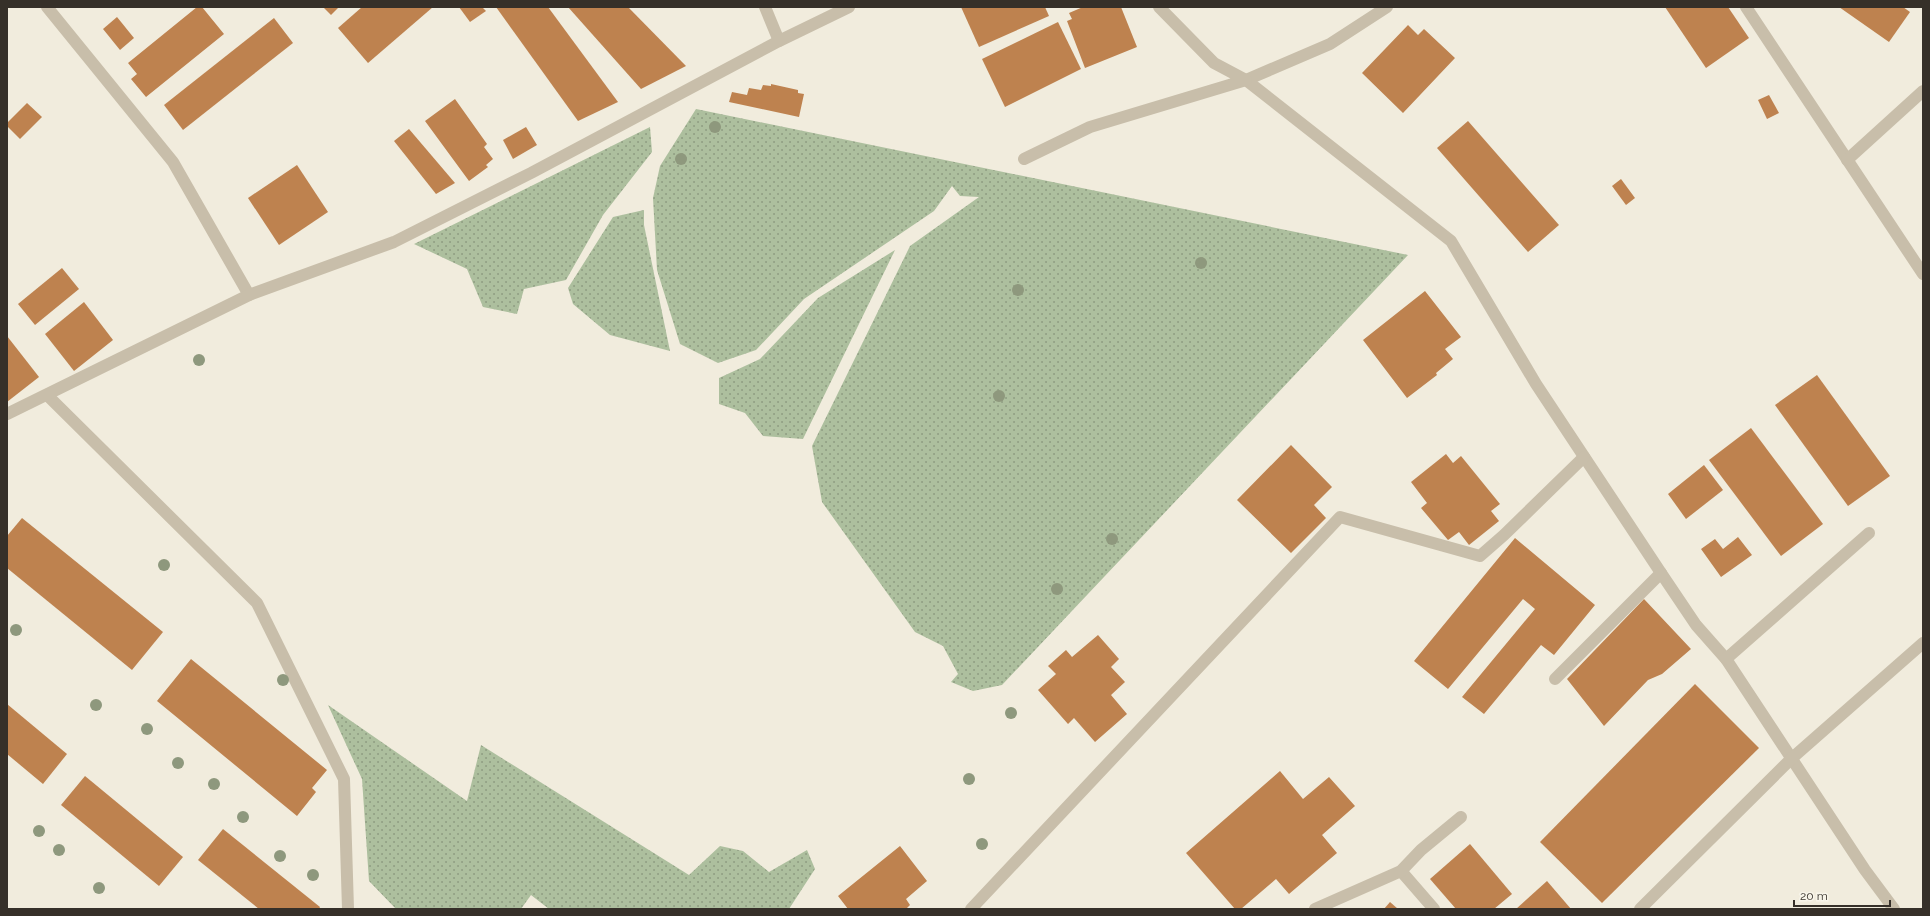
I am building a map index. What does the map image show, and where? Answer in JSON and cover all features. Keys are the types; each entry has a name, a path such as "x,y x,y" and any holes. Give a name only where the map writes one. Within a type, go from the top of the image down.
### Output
{"street":[{"path":"47,7 173,162 248,295"},
{"path":"765,7 779,41"},
{"path":"7,414 248,295 394,242 531,173 779,41 849,7"},
{"path":"1159,7 1214,63 1246,80 1451,241 1536,384 1584,457 1696,625 1726,659 1865,870 1894,909"},
{"path":"1024,159 1090,127 1246,80 1330,44 1387,7"},
{"path":"1746,7 1923,274"},
{"path":"1847,160 1923,92"},
{"path":"47,395 257,604 344,780 348,909"},
{"path":"972,909 1340,517 1480,556 1504,535 1584,457"},
{"path":"1726,659 1869,533"},
{"path":"1554,679 1661,573"},
{"path":"1640,909 1791,759 1923,643"},
{"path":"1315,909 1401,870 1421,850 1461,817"},
{"path":"1401,870 1434,909"}],"green space":[{"path":"696,109 1408,255 1002,685 973,691 951,682 958,674 943,646 915,632 822,502 812,446 910,246 979,197 960,196 952,186 934,211 804,299 756,350 718,363 680,344 657,270 653,198 660,166"},
{"path":"650,127 652,152 603,215 566,280 524,289 517,314 483,307 467,269 414,244"},
{"path":"644,210 644,225 670,351 610,335 573,304 568,288 613,217"},
{"path":"895,250 803,439 763,436 745,413 719,404 719,378 760,359 818,298"},
{"path":"328,705 467,801 481,745 689,875 720,846 743,851 769,872 807,850 815,869 789,909 549,909 531,895 521,909 396,909 369,881 362,779"}],"building":[{"path":"197,7 202,7 224,34 146,97 131,79 137,74 128,63"},
{"path":"323,7 339,7 331,15"},
{"path":"362,7 433,7 368,63 338,28"},
{"path":"459,7 482,7 486,11 470,22"},
{"path":"496,7 548,7 618,102 578,121"},
{"path":"568,7 628,7 686,66 641,89"},
{"path":"961,7 1045,7 1049,16 979,47"},
{"path":"1083,7 1121,7 1137,47 1085,68 1067,21 1072,19 1069,13"},
{"path":"1665,7 1728,7 1749,38 1706,68"},
{"path":"1839,7 1903,7 1910,12 1889,42"},
{"path":"117,17 134,38 120,50 103,29"},
{"path":"274,18 293,43 183,130 164,105"},
{"path":"1058,22 1081,69 1005,107 982,59"},
{"path":"1408,25 1418,35 1424,29 1455,58 1403,113 1362,73"},
{"path":"771,84 798,90 798,93 804,94 799,117 729,102 732,92 747,95 749,88 761,90 763,85 771,86"},
{"path":"1769,95 1779,113 1767,119 1758,100"},
{"path":"455,99 487,144 484,147 493,159 486,165 488,167 469,181 425,121"},
{"path":"27,103 42,117 20,139 7,126 7,123"},
{"path":"1468,121 1559,225 1528,252 1437,148"},
{"path":"526,127 537,145 513,159 503,140"},
{"path":"409,129 455,183 436,194 394,141"},
{"path":"297,165 328,212 279,245 248,198"},
{"path":"1621,179 1635,198 1626,205 1612,186"},
{"path":"62,268 79,289 35,325 18,304"},
{"path":"1425,291 1461,337 1445,349 1453,359 1436,373 1437,375 1407,398 1363,340"},
{"path":"84,302 113,340 74,371 45,334"},
{"path":"7,336 39,377 7,402"},
{"path":"1817,375 1890,476 1848,506 1775,405"},
{"path":"1751,428 1823,524 1781,556 1709,460"},
{"path":"1291,445 1332,487 1314,505 1326,518 1291,553 1237,500"},
{"path":"1446,454 1453,463 1461,456 1500,504 1491,511 1499,521 1469,545 1459,532 1448,540 1421,508 1427,503 1411,482"},
{"path":"1704,465 1723,490 1686,519 1668,494"},
{"path":"22,518 163,632 132,670 7,568 7,536"},
{"path":"1738,537 1752,555 1721,577 1701,549 1715,539 1723,549"},
{"path":"1515,538 1595,605 1554,655 1541,645 1484,714 1462,697 1535,609 1523,599 1448,689 1414,661"},
{"path":"1644,599 1691,649 1662,674 1648,680 1604,726 1567,679"},
{"path":"1098,635 1119,659 1111,667 1125,682 1111,695 1127,714 1095,742 1074,718 1068,724 1038,690 1056,674 1048,666 1066,650 1072,657"},
{"path":"191,659 327,770 312,788 316,792 297,816 157,701"},
{"path":"1695,684 1759,748 1602,903 1540,842"},
{"path":"7,704 67,754 43,784 7,754"},
{"path":"1280,771 1303,799 1329,777 1355,806 1322,835 1337,853 1289,894 1276,879 1241,909 1235,909 1186,853"},
{"path":"85,776 183,857 159,886 61,805"},
{"path":"223,829 320,907 319,909 259,909 198,860"},
{"path":"1470,844 1512,894 1494,909 1456,909 1430,879"},
{"path":"900,846 927,881 906,899 910,905 906,909 848,909 838,896"},
{"path":"1547,881 1571,909 1516,909"},
{"path":"1390,902 1398,909 1384,909"}]}
